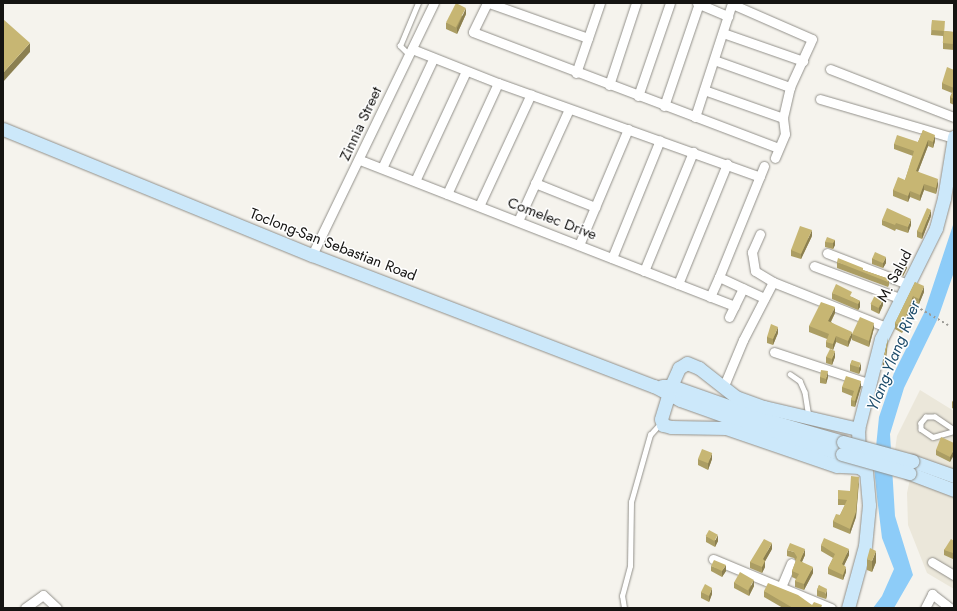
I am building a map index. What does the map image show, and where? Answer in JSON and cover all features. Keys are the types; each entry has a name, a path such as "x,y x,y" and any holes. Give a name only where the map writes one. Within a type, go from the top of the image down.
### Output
{"main road":[{"name":"Toclong-San Sebastian Road","path":"3,129 312,255 654,386 669,390 770,432 843,448 910,467"},
{"name":"M. Salud","path":"859,467 858,429 886,327 904,300 940,214 954,137"},
{"path":"848,608 865,546 869,505 868,478 866,472 859,467 837,466 726,428 671,427 662,422 669,390 679,368 687,363 699,368 736,397 810,418 858,429"},
{"path":"910,467 954,476"},
{"path":"910,467 954,490"}],"street":[{"name":"Zinnia Street","path":"312,255 360,160 434,3"},
{"path":"588,38 488,3 473,32 609,86 778,148"},
{"path":"576,73 599,3"},
{"path":"609,86 636,3"},
{"path":"638,96 670,3"},
{"path":"664,106 698,3 728,16"},
{"path":"695,118 732,3 810,37 811,42 790,87 783,118 785,134 775,158"},
{"path":"723,33 803,61"},
{"path":"410,52 728,164 760,177"},
{"path":"382,168 433,59"},
{"path":"714,60 790,87"},
{"path":"830,69 954,117"},
{"path":"415,181 466,71"},
{"path":"447,194 498,83"},
{"path":"704,90 783,118"},
{"path":"479,206 531,94"},
{"path":"820,99 954,137"},
{"path":"518,221 569,109"},
{"path":"579,245 628,129"},
{"path":"612,258 660,140"},
{"path":"644,271 693,152"},
{"name":"Comelec Drive","path":"360,160 735,306"},
{"path":"678,284 728,164"},
{"path":"710,296 764,166"},
{"path":"535,183 595,206"},
{"path":"760,234 752,252 752,265 755,271 773,282 886,327"},
{"path":"827,253 910,284"},
{"path":"814,266 904,300"},
{"path":"719,277 764,298"},
{"path":"723,388 730,368 773,282"},
{"path":"730,317 743,288"},
{"path":"774,352 871,384"},
{"path":"713,559 831,608"},
{"path":"932,562 954,575"},
{"path":"781,588 791,563"},
{"path":"925,608 932,594 950,608"},
{"path":"25,608 43,595 57,608"}],"lane":[{"path":"410,52 400,46 418,3"},
{"path":"790,374 800,380 805,392 810,418"},
{"path":"926,417 934,417 954,431 933,437 921,430 921,423 926,417"},
{"path":"624,608 622,596 630,566 631,502 650,435 662,422"}],"path":[{"path":"904,300 948,325"}],"shaded area":[{"path":"920,390 954,411 954,589 927,573 908,525 907,493 910,479 895,450 897,436"}],"water":[{"path":"954,222 954,272 938,318 904,388 890,434 895,516 913,575 894,608 873,608 882,596 894,569 882,538 874,467 879,417 894,373 924,313"}],"building":[{"path":"456,3 466,8 456,28 446,23"},
{"path":"3,19 30,43 3,73"},
{"path":"932,20 945,21 944,31 931,30"},
{"path":"944,31 954,32 953,44 943,43"},
{"path":"947,67 954,70 954,88 942,83"},
{"path":"954,89 954,99 950,97"},
{"path":"923,130 935,135 933,142 928,140 916,171 938,179 936,188 924,184 920,195 910,191 908,196 893,190 898,177 905,180 914,151 894,144 897,135 918,142"},
{"path":"887,208 911,219 908,227 896,223 895,225 882,220"},
{"path":"927,208 931,210 922,233 917,231"},
{"path":"800,226 812,230 801,254 791,250"},
{"path":"827,237 835,240 833,243 825,242"},
{"path":"875,252 886,257 883,263 872,258"},
{"path":"838,258 863,268 863,270 889,279 888,282 837,262"},
{"path":"903,261 907,263 903,270 899,269"},
{"path":"915,282 924,286 919,299 913,296 902,327 895,323"},
{"path":"836,284 852,292 850,296 860,301 858,304 832,293"},
{"path":"875,295 883,299 878,308 870,304"},
{"path":"821,302 835,307 828,321 852,332 848,341 836,336 833,344 826,342 829,334 809,326"},
{"path":"860,317 874,323 869,341 852,334"},
{"path":"771,324 778,327 773,339 767,337"},
{"path":"888,338 886,354 883,361"},
{"path":"830,349 835,351 832,359 826,357"},
{"path":"852,360 861,363 859,368 850,365"},
{"path":"821,370 828,371 826,379 820,377"},
{"path":"846,376 861,381 855,401 851,400 854,391 842,387"},
{"path":"941,437 954,443 954,449 950,457 936,450"},
{"path":"702,449 712,453 708,463 698,459"},
{"path":"851,476 859,477 856,512 850,529 833,521 836,514 840,515 847,500 838,499 838,490 850,491"},
{"path":"709,530 718,535 714,541 706,536"},
{"path":"824,538 849,549 842,564 846,567 843,575 828,568 835,554 821,545"},
{"path":"764,539 772,543 763,559 765,561 762,567 750,562"},
{"path":"951,539 954,541 953,553 944,550"},
{"path":"790,543 805,549 800,561 813,567 804,584 795,581 799,574 792,571 797,557 794,552 787,550"},
{"path":"870,548 876,551 872,561 867,559"},
{"path":"714,560 726,565 722,571 711,566"},
{"path":"740,572 754,580 748,590 734,582"},
{"path":"768,583 798,595 812,605 814,602 822,605 821,608 793,608 764,591"},
{"path":"705,584 712,588 709,596 701,592"},
{"path":"819,585 827,589 826,593 817,590"}],"water label":[{"name":"Ylang-Ylang River","path":"894,356"}]}
